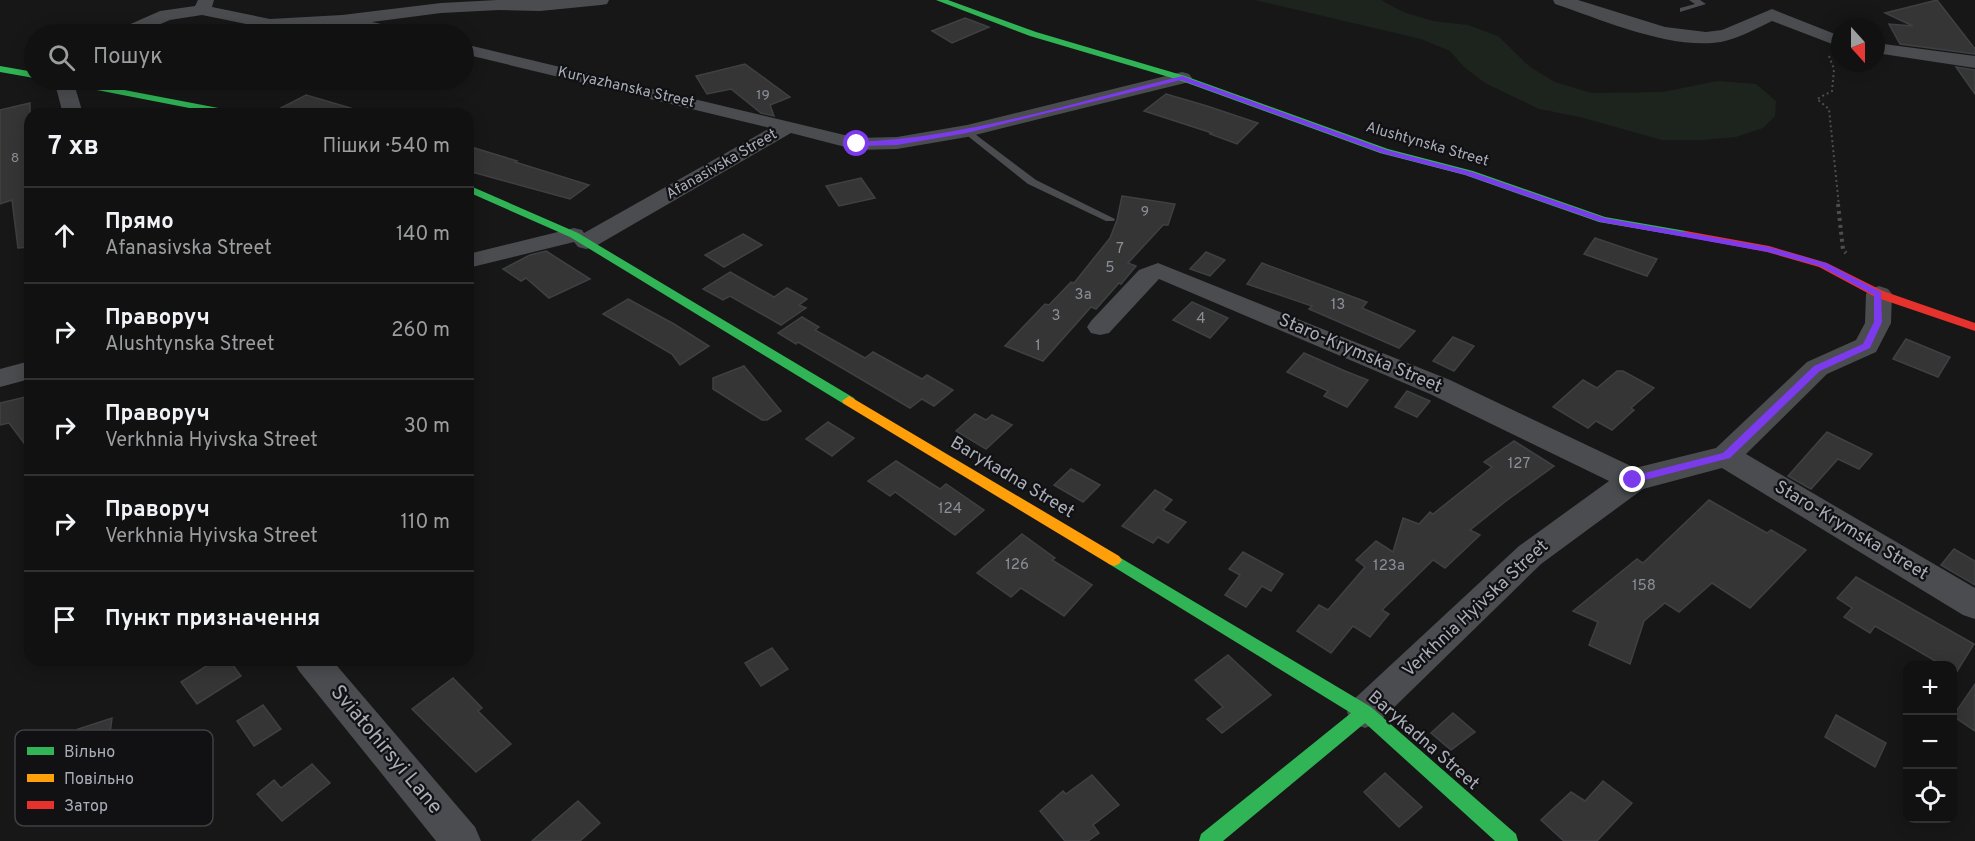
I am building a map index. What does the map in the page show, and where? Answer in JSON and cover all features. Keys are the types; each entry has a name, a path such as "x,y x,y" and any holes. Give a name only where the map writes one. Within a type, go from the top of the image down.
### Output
{"street":[{"path":"146,24 166,15 204,5 270,24 342,20 500,2 540,6 601,0"},
{"name":"Alushtynska Street","path":"940,0 1033,34 1182,78 1353,141 1469,173 1603,220 1769,249 1823,265 1878,294 1975,327"},
{"path":"1564,0 1674,35 1702,39 1722,36 1770,7 1807,30 1831,39"},
{"path":"342,20 359,24"},
{"path":"1885,49 1975,62"},
{"name":"Kuryazhanska Street","path":"474,51 788,126"},
{"path":"0,69 24,73"},
{"name":"Afanasivska Street","path":"474,260 580,238 788,126 857,144 897,143 967,131 1182,78"},
{"path":"65,90 71,108"},
{"path":"113,90 204,108"},
{"name":"Barykadna Street","path":"474,191 580,238 1365,712 1509,841"},
{"name":"Staro-Krymska Street","path":"1100,327 1148,275 1158,270 1440,387 1633,480"},
{"name":"Verkhnia Hyivska Street","path":"1208,841 1365,712 1530,555 1633,480 1726,456 1817,368 1867,346 1878,322 1878,294"},
{"path":"0,378 24,372"},
{"name":"Staro-Krymska Street","path":"1726,456 1975,605"},
{"name":"Sviatohirsyi Lane","path":"315,666 461,841"}],"lane":[{"path":"1683,10 1702,4 1693,0"},
{"path":"967,131 1032,182 1110,219"}],"path":[{"path":"1807,30 1819,40 1834,69 1832,91 1817,99 1829,109 1844,250 1850,259"}],"shaded area":[{"path":"1255,0 1381,0 1403,12 1433,21 1468,25 1498,36 1530,67 1555,82 1591,93 1663,92 1718,81 1756,84 1776,101 1775,116 1763,128 1736,137 1662,140 1580,117 1539,109 1485,83 1464,67 1450,51 1421,39"}],"building":[{"path":"1937,0 1975,49 1975,54 1900,44 1889,24 1913,26 1885,13"},
{"path":"965,18 989,27 952,43 932,31"},
{"path":"745,64 790,97 770,105 774,116 761,113 731,89 707,94 696,76"},
{"path":"1956,67 1975,70 1975,94"},
{"path":"1166,94 1258,123 1237,144 1210,134 1212,133 1144,111"},
{"path":"306,95 351,108 281,108"},
{"path":"30,103 30,108 24,108 24,248 18,248 12,200 0,204 0,110"},
{"path":"474,148 589,185 570,199 474,173"},
{"path":"861,178 875,198 839,206 826,186"},
{"path":"1122,196 1175,204 1168,225 1163,225 1128,263 1136,266 1121,284 1119,283 1096,309 1091,307 1043,361 1005,346 1045,304 1049,305 1071,282 1074,283 1110,238"},
{"path":"743,234 762,245 724,267 705,255"},
{"path":"1595,238 1657,259 1647,276 1584,254"},
{"path":"546,251 590,279 549,298 526,278 521,281 503,269 530,255"},
{"path":"1206,252 1225,260 1210,276 1190,269"},
{"path":"1262,263 1367,302 1362,308 1415,331 1399,348 1309,309 1312,306 1247,284"},
{"path":"730,272 774,297 787,288 807,299 799,305 806,308 781,325 730,296 723,300 703,289"},
{"path":"628,299 709,346 680,365 672,354 603,314"},
{"path":"1192,302 1228,318 1210,338 1173,320"},
{"path":"802,317 819,327 815,330 865,358 873,352 922,379 927,375 953,390 934,406 922,399 910,408 798,342 796,344 778,333"},
{"path":"1453,337 1474,346 1454,371 1433,361"},
{"path":"1906,339 1950,357 1938,377 1893,359"},
{"path":"1304,353 1368,380 1347,407 1324,396 1328,391 1287,372"},
{"path":"744,366 781,411 767,420 762,420 713,389 713,378"},
{"path":"1617,371 1623,371 1654,388 1631,408 1634,410 1612,430 1596,421 1588,428 1553,407 1583,380 1597,388"},
{"path":"1407,391 1430,401 1417,417 1395,407"},
{"path":"24,397 24,443 9,423 0,425 0,403"},
{"path":"975,414 986,420 992,415 1012,425 986,449 956,431"},
{"path":"828,422 854,438 832,456 806,439"},
{"path":"1827,432 1872,454 1859,469 1838,459 1811,489 1788,476"},
{"path":"1514,441 1554,466 1470,530 1480,535 1445,568 1433,560 1382,610 1389,614 1370,637 1353,626 1331,653 1297,631 1319,605 1328,610 1365,567 1356,560 1376,541 1393,552 1403,518 1419,524 1430,512 1433,514 1492,467 1484,462"},
{"path":"896,461 940,489 946,484 984,510 955,535 895,492 890,496 868,481"},
{"path":"1071,469 1100,485 1083,502 1054,485"},
{"path":"1155,490 1172,500 1163,510 1186,522 1168,543 1158,537 1153,543 1122,526"},
{"path":"1709,500 1767,533 1771,530 1806,550 1750,608 1712,583 1679,612 1665,603 1644,621 1630,664 1589,645 1598,622 1573,611 1637,559 1643,563"},
{"path":"1022,534 1055,558 1052,560 1092,585 1064,616 1021,588 1011,597 977,573"},
{"path":"1954,549 1975,561 1975,585 1941,565"},
{"path":"1243,552 1283,574 1271,591 1262,586 1246,607 1225,595 1240,575 1229,569"},
{"path":"1856,577 1974,644 1957,671 1957,661 1935,661 1875,626 1870,633 1844,617 1852,608 1837,598"},
{"path":"772,648 788,669 761,686 745,663"},
{"path":"1228,655 1271,695 1222,733 1207,719 1223,707 1195,680"},
{"path":"206,666 234,666 241,676 197,704 181,682"},
{"path":"453,678 482,708 478,711 511,744 476,772 412,709"},
{"path":"1975,684 1975,731 1957,719 1957,710"},
{"path":"263,705 281,729 254,746 237,721"},
{"path":"1453,713 1475,732 1451,750 1431,733"},
{"path":"1836,715 1886,743 1875,767 1825,737"},
{"path":"112,718 110,730 78,729"},
{"path":"312,764 330,783 282,821 257,794 274,780 281,788"},
{"path":"1385,773 1422,807 1399,827 1364,792"},
{"path":"1092,775 1119,805 1093,825 1099,833 1088,841 1065,841 1040,811 1063,791 1066,794"},
{"path":"1603,781 1632,803 1597,841 1564,841 1541,820 1571,792 1585,801"},
{"path":"578,801 600,823 580,841 532,841"}],"traffic: fast":[{"path":"940,0 1033,34 1182,78 1384,151 1469,173 1603,220 1686,234"},
{"path":"0,69 24,73"},
{"path":"112,90 203,108"},
{"path":"474,191 574,235 849,401"},
{"path":"1114,560 1365,712 1509,841"},
{"path":"1208,841 1365,712"}],"traffic: slow":[{"path":"849,401 1114,560"}],"traffic: jam":[{"path":"1686,234 1769,249 1823,265 1879,294 1975,327"}],"route":[{"path":"857,144 897,143 967,131 1182,78 1384,151 1469,173 1603,220 1769,249 1823,265 1878,294 1878,322 1867,346 1817,368 1726,456 1633,480"}]}
